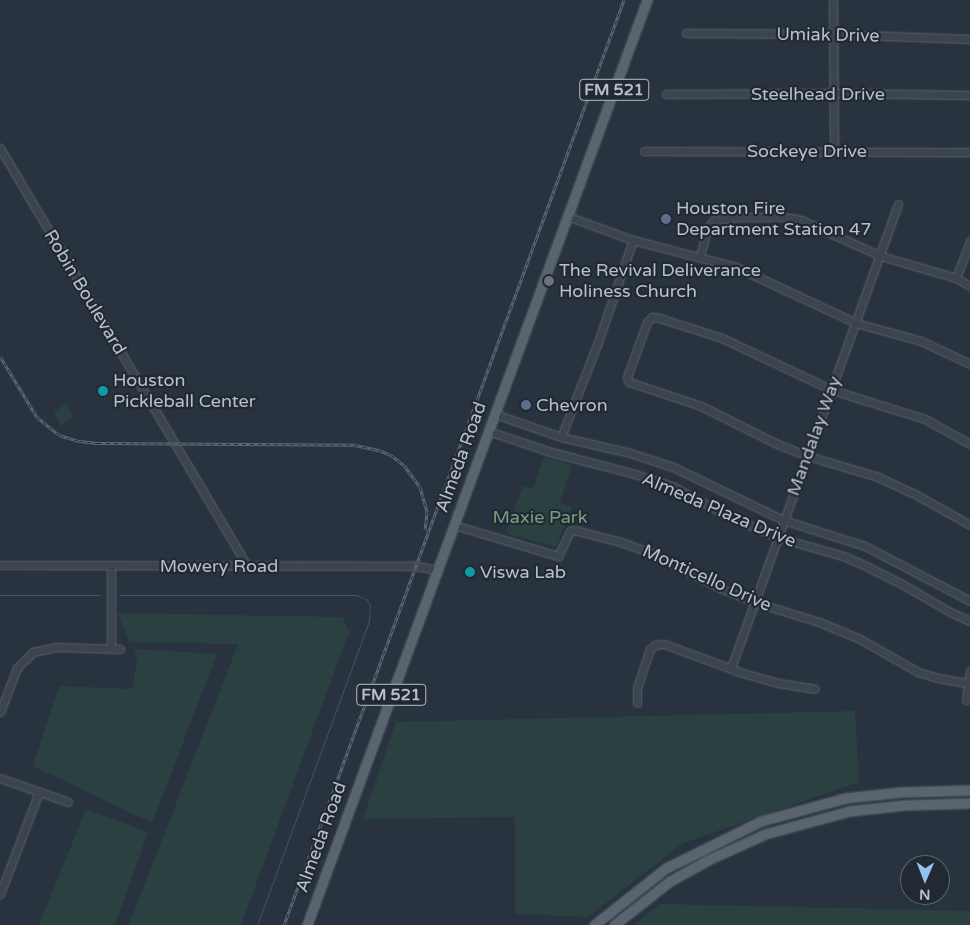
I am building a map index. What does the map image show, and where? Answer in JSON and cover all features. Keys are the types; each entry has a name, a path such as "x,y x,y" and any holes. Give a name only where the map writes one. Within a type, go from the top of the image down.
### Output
{"main road":[{"name":"Almeda Road","path":"306,925 647,0"},
{"path":"594,925 666,868 761,821 846,798 877,794 970,790"},
{"path":"611,911 616,923 670,881 708,860 765,834 811,820 849,811 881,807 970,803"},
{"path":"807,807 811,820"},
{"path":"702,849 708,860"}],"street":[{"path":"833,0 834,151"},
{"name":"Umiak Drive","path":"686,33 834,34 970,39"},
{"name":"Steelhead Drive","path":"666,94 834,93 970,95"},
{"name":"Robin Boulevard","path":"0,148 247,566"},
{"name":"Sockeye Drive","path":"644,151 970,152"},
{"name":"Mandalay Way","path":"730,668 881,256 898,204"},
{"path":"567,216 633,240 700,256 736,267 768,280 856,323 921,341 970,364"},
{"path":"700,256 708,227 714,220 738,217 801,220 881,256 956,278 970,286"},
{"path":"561,437 598,342 633,240"},
{"path":"956,278 970,241"},
{"path":"970,444 925,419 832,390 722,338 656,317 652,317 646,322 627,377 629,382 694,403 775,443 808,456 878,477 913,492 970,525"},
{"name":"Almeda Plaza Drive","path":"495,414 561,437 628,452 672,468 783,520 865,546 970,600"},
{"name":"Almeda Plaza Drive","path":"488,431 550,452 635,474 674,487 730,517 777,537 843,556 864,565 970,621"},
{"name":"Monticello Drive","path":"454,525 558,556 570,531 578,530 594,534 651,553 720,588 754,602 819,622 858,638 918,672 967,683"},
{"name":"Mowery Road","path":"0,565 416,566 437,570"},
{"path":"111,566 111,648"},
{"path":"637,703 637,688 650,649 655,645 664,644 778,683 815,689"},
{"path":"0,712 13,676 21,662 33,652 48,648 120,648"},
{"path":"966,700 970,671"},
{"path":"0,778 68,802"},
{"path":"0,894 39,792"}],"green space":[{"path":"66,404 74,417 61,425 54,412"},
{"name":"Maxie Park","path":"544,457 572,465 560,503 572,507 556,547 506,533 523,486 533,489"},
{"path":"117,613 343,617 349,632 241,925 129,925 238,644 130,642"},
{"path":"134,649 217,654 152,823 33,766 59,686 132,689 137,661"},
{"path":"855,711 859,782 683,843 588,917 515,914 515,817 363,819 396,722"},
{"path":"86,809 148,832 115,925 39,925"},
{"path":"660,904 970,911 970,925 634,925"}],"waterway":[{"path":"0,595 100,595"},
{"path":"120,595 356,595 366,599 370,605 369,621 257,925"}],"railway":[{"path":"284,925 624,0"},
{"path":"0,356 37,417 59,435 79,441 98,443 355,445 379,450 391,455 404,465 420,487 427,512 425,530"}],"place":[{"name":"Houston Fire Department Station 47","path":"666,219"},
{"name":"The Revival Deliverance Holiness Church","path":"549,281"},
{"name":"Houston Pickleball Center","path":"103,391"},
{"name":"Chevron","path":"526,405"},
{"name":"Viswa Lab","path":"470,572"}]}
